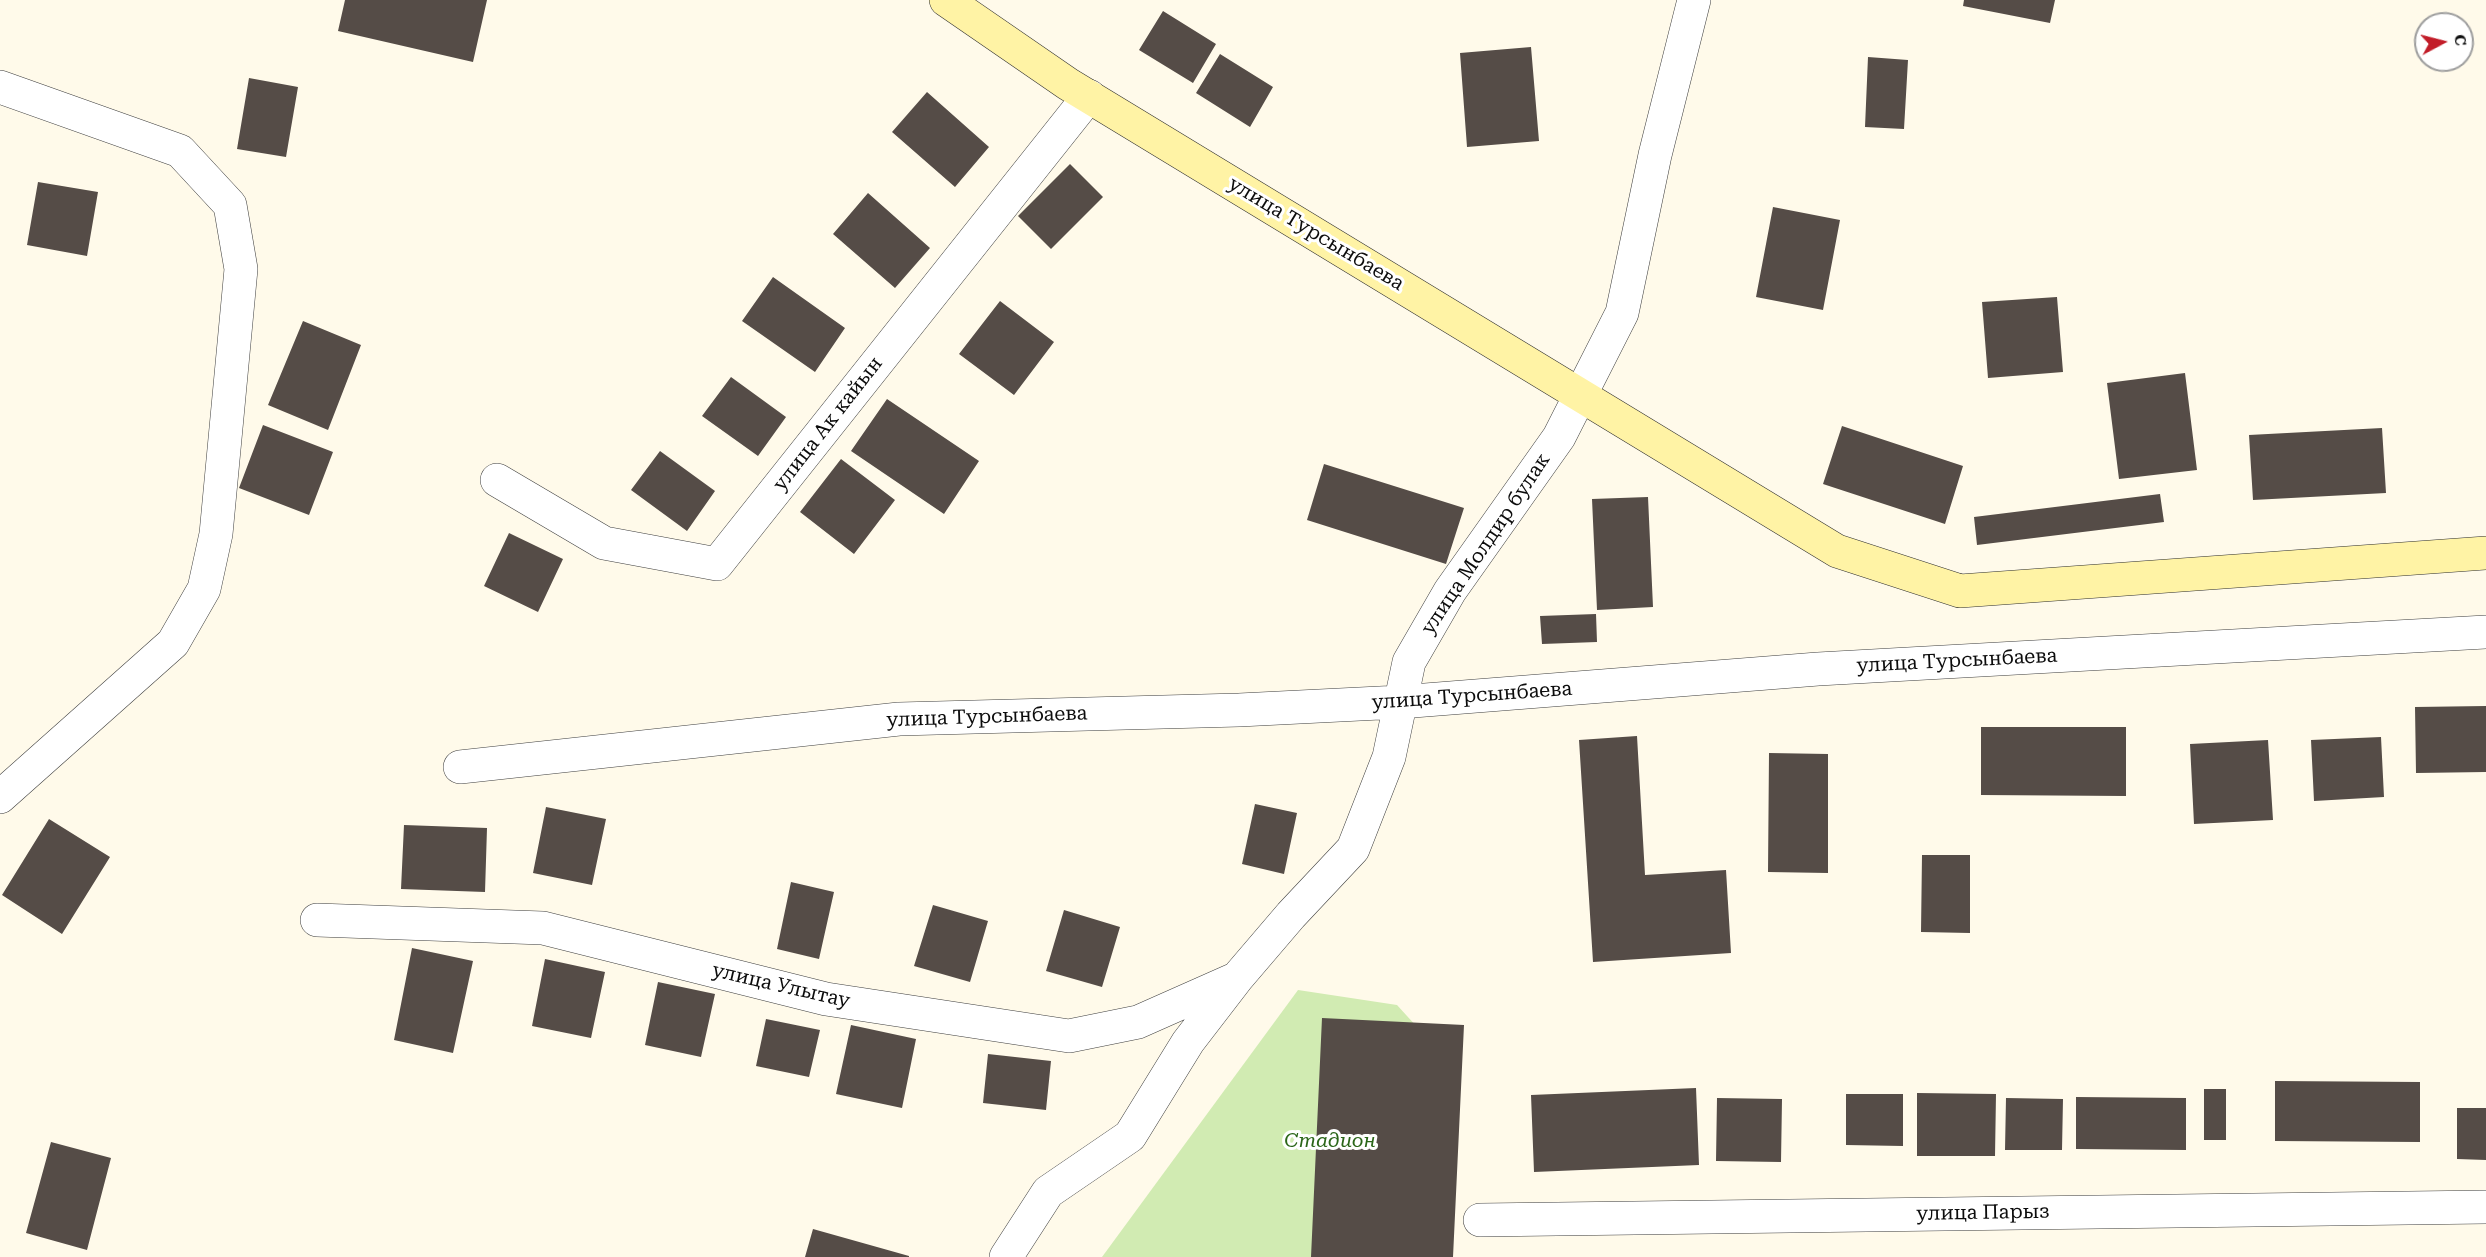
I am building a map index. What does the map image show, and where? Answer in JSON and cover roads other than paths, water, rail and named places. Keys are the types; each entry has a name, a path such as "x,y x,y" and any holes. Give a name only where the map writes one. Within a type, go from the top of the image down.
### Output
{"street":[{"name":"улица Турсынбаева","path":"946,0 1089,96 1837,551 1960,591 2486,553"},
{"name":"улица Молдир булак","path":"1006,1257 1048,1192 1130,1136 1188,1042 1238,977 1291,915 1353,849 1389,757 1409,662 1450,591 1559,437 1622,313 1655,155 1694,0"},
{"path":"0,87 180,151 230,205 241,269 216,534 204,589 173,643 0,797"},
{"name":"улица Ак кайын","path":"496,480 604,543 717,564 1089,96"},
{"name":"улица Турсынбаева","path":"460,767 899,719 1239,710 1400,702 1818,669 2486,632"},
{"name":"улица Улытау","path":"317,920 543,928 825,999 1069,1036 1138,1022 1238,977"},
{"name":"улица Парыз","path":"1480,1220 2486,1206"}],"park label":[{"name":"Стадион","path":"1330,1141"}]}
